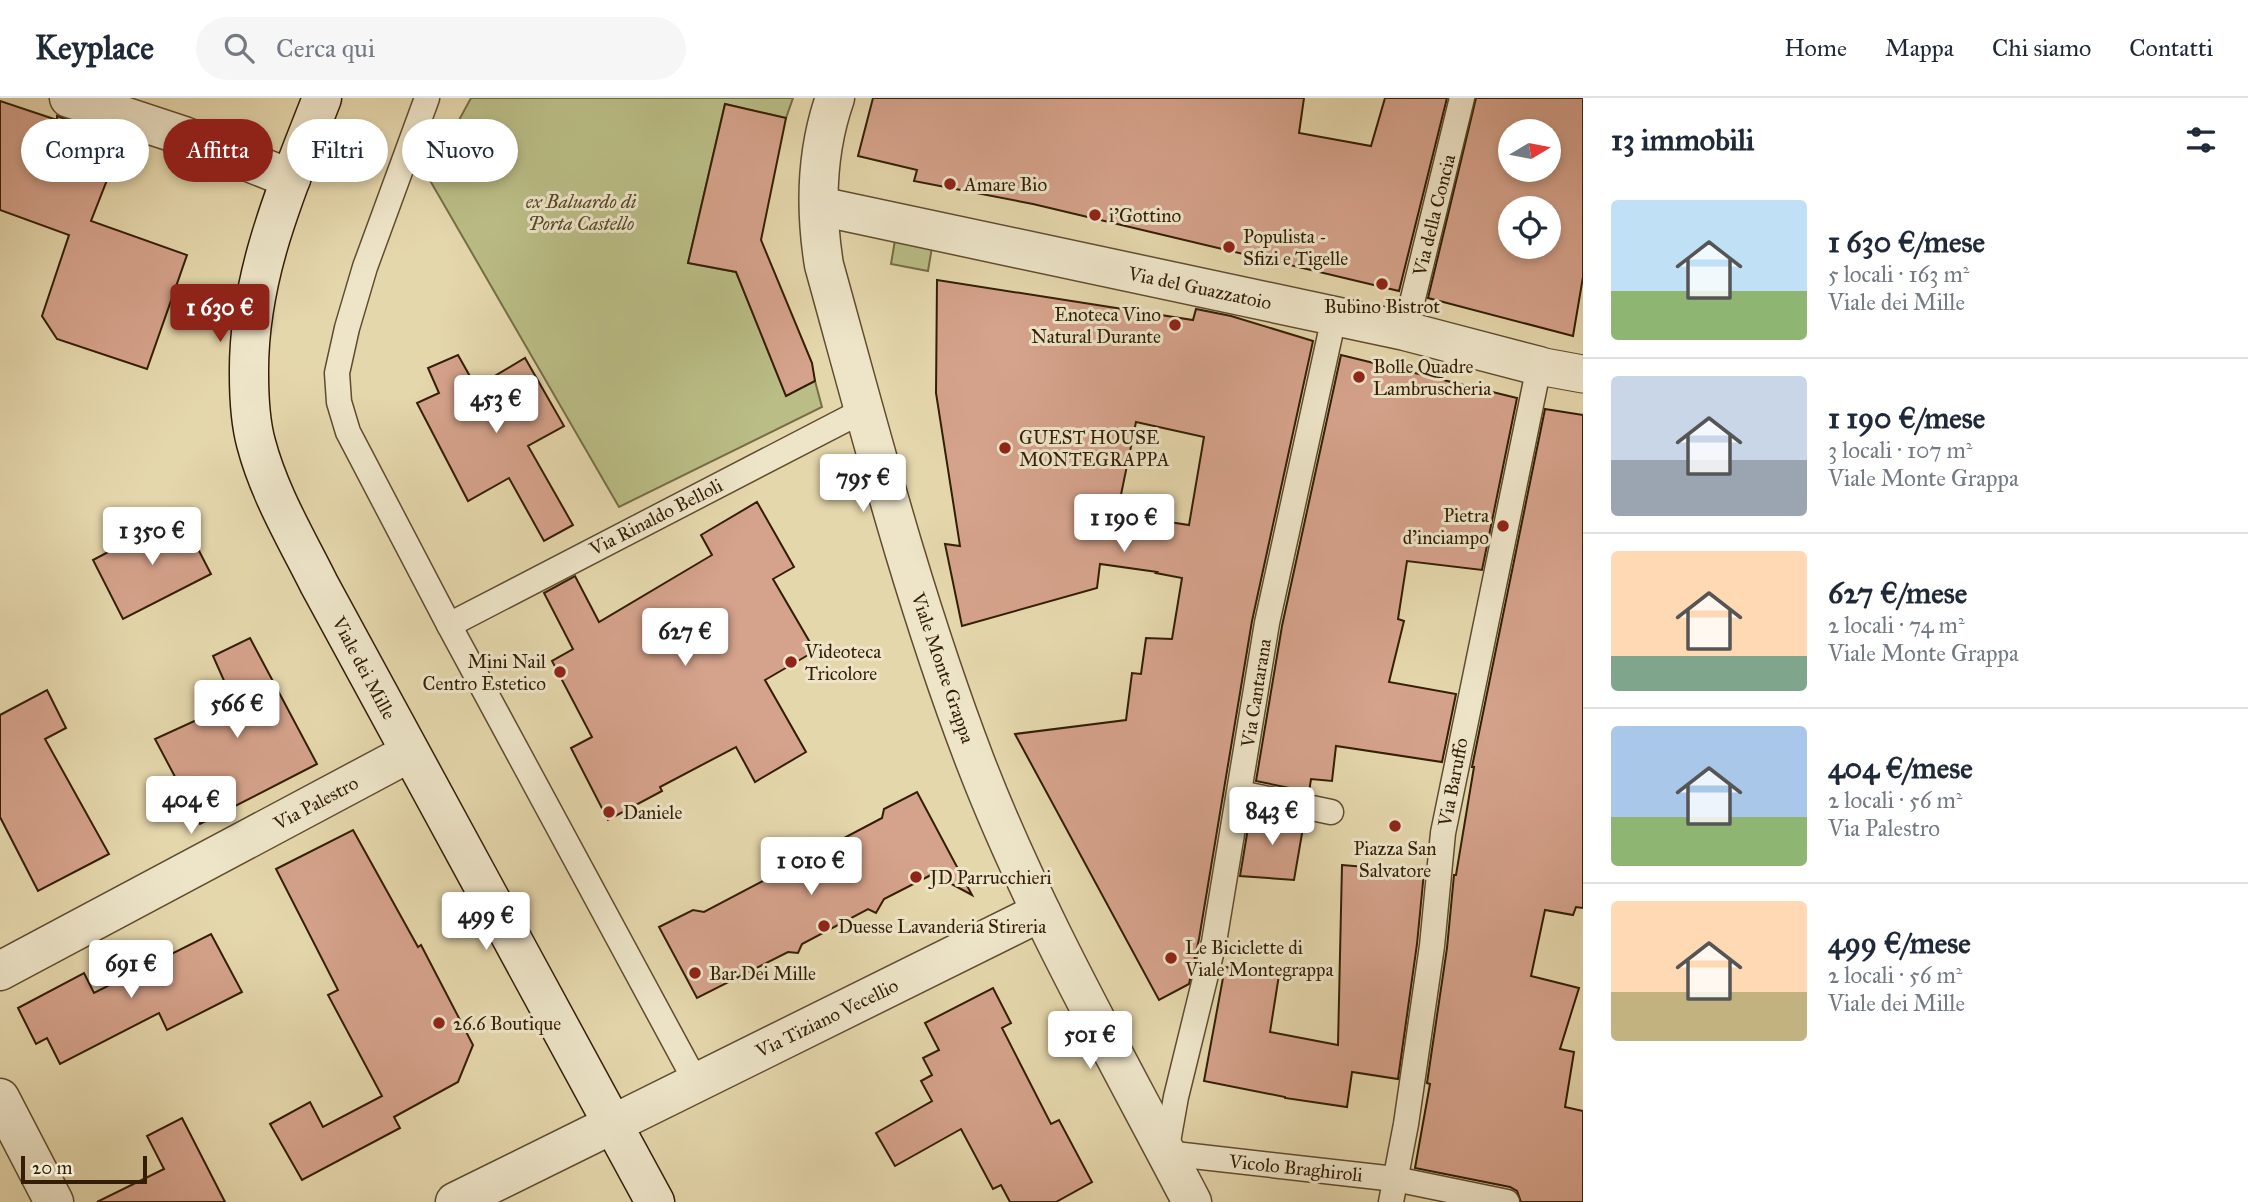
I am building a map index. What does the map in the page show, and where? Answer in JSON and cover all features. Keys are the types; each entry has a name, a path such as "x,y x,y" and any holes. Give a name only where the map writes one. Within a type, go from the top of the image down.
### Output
{"street":[{"path":"69,98 184,136 287,177"},
{"name":"Viale dei Mille","path":"314,119 323,98"},
{"name":"Viale Monte Grappa","path":"835,98 828,117 820,158 820,237 824,265 936,654 976,763 1041,912 1192,1202"},
{"name":"Viale dei Mille","path":"289,182 263,261 251,323 249,400 255,441 265,474 409,753 655,1202"},
{"name":"Via del Guazzatoio","path":"819,206 1405,331 1539,366 1582,369"},
{"name":"Via Palestro","path":"0,971 409,753"},
{"name":"Via Tiziano Vecellio","path":"455,1202 1041,912"},
{"path":"0,1098 54,1202"}],"lane":[{"path":"427,98 365,267 347,328 337,373 339,402 348,432 449,625 696,1082"},
{"name":"Via della Concia","path":"1405,331 1462,98"},
{"name":"Via Cantarana","path":"1166,1153 1214,942 1267,623 1334,317"},
{"name":"Via Baruffo","path":"1393,1190 1406,1124 1432,946 1443,833 1539,366"},
{"name":"Via Rinaldo Belloli","path":"449,625 864,410"},
{"path":"1240,793 1331,811"},
{"name":"Vicolo Braghiroli","path":"1166,1153 1393,1190 1507,1202"}],"green space":[{"name":"ex Baluardo di Porta Castello","path":"471,98 793,98 786,118 725,104 688,263 736,272 786,395 815,381 822,407 619,507 431,182 518,182 518,119 460,119"},
{"path":"897,228 934,235 928,271 891,264"}],"building":[{"path":"873,98 1304,98 1299,133 1371,146 1385,98 1447,98 1399,291 1033,204 914,181 917,170 858,156"},
{"path":"1476,98 1583,98 1583,277 1573,336 1428,298"},
{"path":"0,101 54,119 21,119 21,182 106,182 91,221 187,255 147,369 57,339 42,316 69,235 0,210"},
{"path":"725,104 786,118 761,240 812,363 815,381 786,396 736,272 688,263"},
{"path":"937,280 1193,320 1196,309 1231,316 1313,341 1252,621 1199,939 1189,984 1159,1000 1015,734 1126,720 1132,673 1141,674 1146,638 1172,639 1182,578 1100,564 1097,588 962,626 945,544 960,546 936,393","holes":["1136,422 1204,437 1189,525 1117,514"]},
{"path":"458,355 476,387 525,358 564,426 528,446 573,525 544,541 509,478 468,501 417,403 439,393 428,368"},
{"path":"1341,355 1517,398 1482,570 1407,561 1398,619 1404,621 1389,682 1456,694 1442,762 1336,746 1332,781 1311,779 1309,792 1256,781 1282,626"},
{"path":"1545,409 1583,415 1583,908 1576,907 1573,915 1545,910 1531,976 1579,988 1560,1049 1574,1052 1565,1107 1583,1111 1583,1202 1521,1202 1517,1191 1510,1187 1415,1168 1430,1084 1427,1083 1447,948 1454,875 1472,767"},
{"path":"757,502 794,567 773,579 815,651 765,680 806,752 755,782 736,747 660,787 662,791 608,820 571,748 592,737 552,661 573,649 544,593 575,576 599,622 712,555 701,535"},
{"path":"180,514 211,574 123,619 93,560"},
{"path":"250,638 317,764 200,824 155,739 234,703 213,656"},
{"path":"47,690 66,728 45,739 109,854 38,891 0,817 0,715"},
{"path":"917,792 972,895 933,874 884,899 876,913 868,909 802,944 798,953 788,952 697,998 659,927 693,910 704,912 882,818 884,809"},
{"path":"1251,810 1304,822 1294,880 1240,876"},
{"path":"353,830 418,947 421,945 473,1045 458,1082 394,1117 400,1128 302,1180 270,1124 310,1102 323,1127 382,1096 328,995 338,990 276,869"},
{"path":"1342,865 1424,872 1398,1079 1352,1072 1347,1107 1285,1098 1204,1081 1225,967 1279,975 1270,1032 1338,1045"},
{"path":"211,934 242,992 167,1030 159,1013 60,1064 47,1038 36,1044 18,1008 84,973 94,993"},
{"path":"993,988 1011,1023 1002,1028 1051,1124 1059,1120 1092,1182 1056,1202 1010,1202 1001,1185 993,1189 961,1129 895,1166 876,1133 932,1101 921,1081 932,1075 923,1058 939,1050 925,1023"},
{"path":"182,1118 225,1202 97,1202 164,1169 147,1136"}],"place":[{"name":"Amare Bio","path":"950,184"},
{"name":"i'Gottino","path":"1095,215"},
{"name":"Populista - Sfizi e Tigelle","path":"1229,247"},
{"name":"Bubino Bistrot","path":"1382,284"},
{"name":"Enoteca Vino Natural Durante","path":"1175,325"},
{"name":"Bolle Quadre Lambruscheria","path":"1359,377"},
{"name":"GUEST HOUSE MONTEGRAPPA","path":"1005,448"},
{"name":"Pietra d'inciampo","path":"1503,526"},
{"name":"Videoteca Tricolore","path":"791,662"},
{"name":"Mini Nail Centro Estetico","path":"560,672"},
{"name":"Daniele","path":"609,812"},
{"name":"Piazza San Salvatore","path":"1395,826"},
{"name":"JD Parrucchieri","path":"916,877"},
{"name":"Duesse Lavanderia Stireria","path":"824,926"},
{"name":"Le Biciclette di Viale Montegrappa","path":"1171,958"},
{"name":"Bar Dei Mille","path":"695,973"},
{"name":"26.6 Boutique","path":"439,1023"}]}
